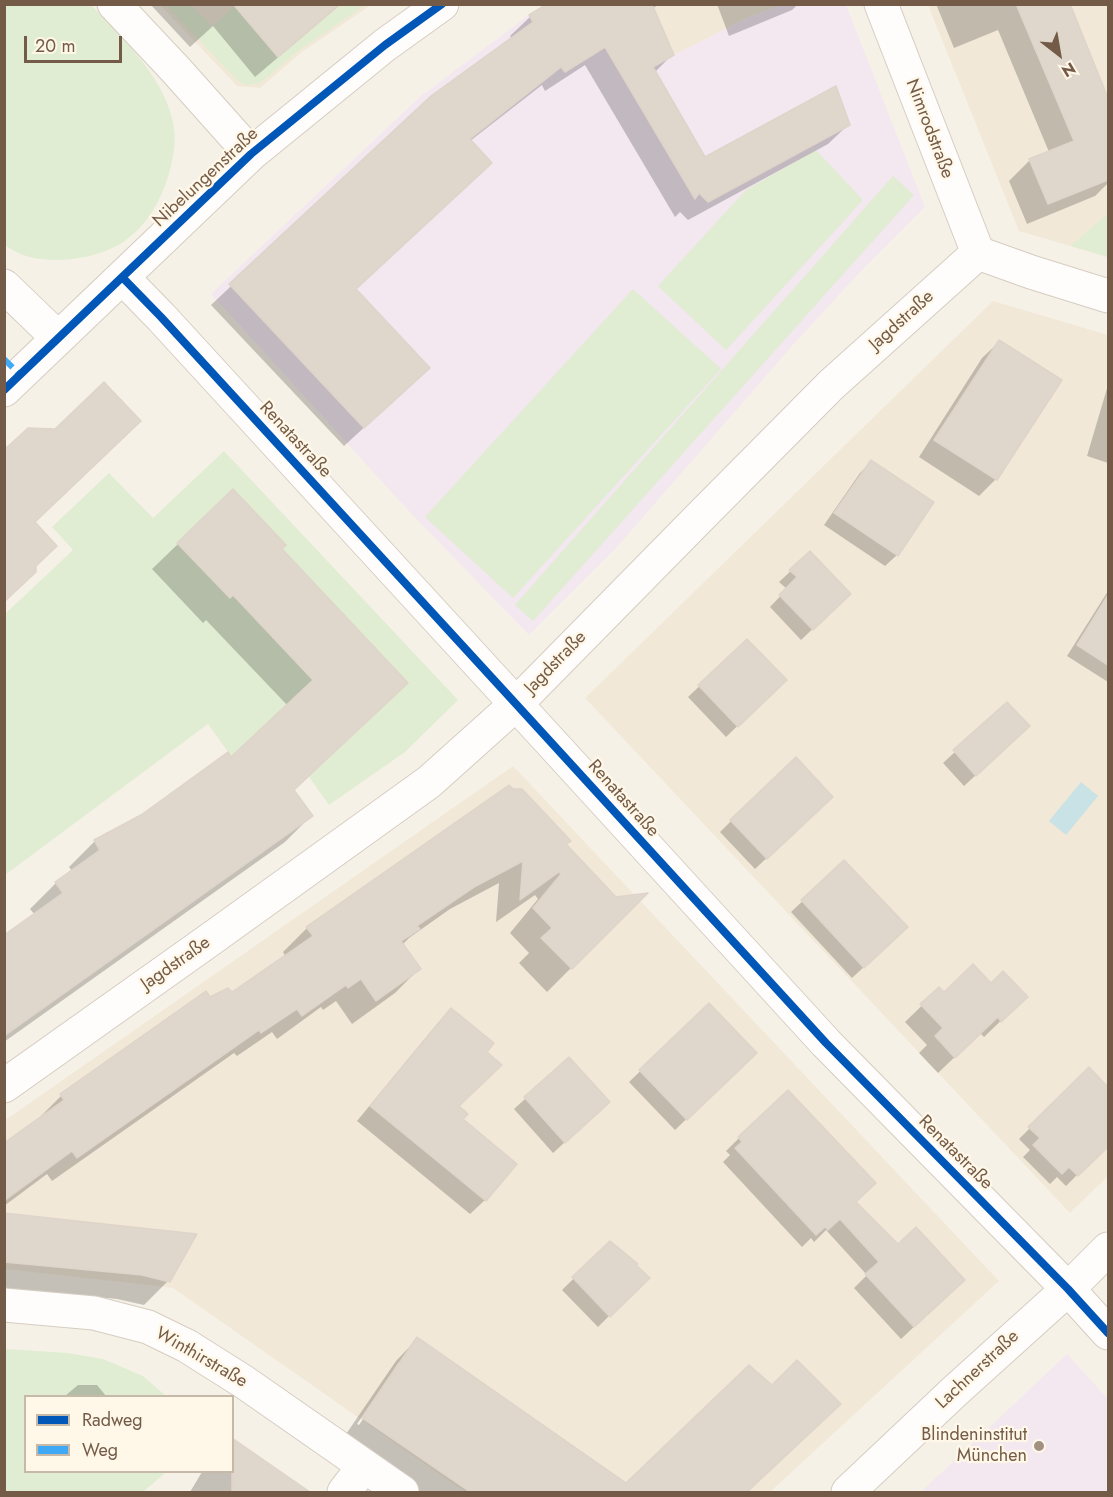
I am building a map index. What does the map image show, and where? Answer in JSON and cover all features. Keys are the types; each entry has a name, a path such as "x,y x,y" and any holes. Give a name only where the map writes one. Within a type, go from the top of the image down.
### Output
{"street":[{"path":"114,4 251,154"},
{"name":"Nibelungenstraße","path":"4,390 251,154 385,45 442,4"},
{"name":"Nimrodstraße","path":"881,4 978,253"},
{"path":"978,253 1031,273 1108,296"},
{"name":"Jagdstraße","path":"4,1086 429,782 516,704 831,385 978,253"},
{"name":"Renatastraße","path":"123,278 826,1043 1068,1289 1108,1333"},
{"path":"4,286 58,338"},
{"name":"Lachnerstraße","path":"848,1492 1068,1289 1108,1249"},
{"name":"Winthirstraße","path":"4,1305 94,1313 148,1327 187,1346 244,1382 402,1492"},
{"path":"344,1492 364,1466"}],"shaded area":[{"path":"160,5 371,5 302,52 260,88 237,86"},
{"path":"547,5 653,67 749,17 781,5 846,5 925,207 861,271 792,346 616,548 529,635 406,508 211,294 421,96 529,15"},
{"path":"616,5 781,5 749,17 653,67"},
{"path":"928,5 1108,5 1108,257 1019,231"},
{"path":"993,301 1108,335 1108,1176 1070,1213 585,698"},
{"path":"513,766 999,1281 770,1492 465,1492 173,1288 5,1269 4,1121"},
{"name":"Blindeninstitut München","path":"1067,1354 1108,1399 1108,1492 921,1492"}],"green space":[{"path":"5,4 91,5 142,61 163,93 174,128 173,159 170,171 152,212 134,234 115,247 75,259 46,260 21,254 5,245"},
{"path":"166,5 191,5 212,27 235,6 278,56 340,5 365,5 298,51 260,83 248,85 235,78"},
{"path":"816,150 863,200 726,350 658,286 746,190"},
{"path":"893,176 914,195 533,621 515,605"},
{"path":"1108,213 1108,257 1071,246"},
{"path":"633,289 721,369 513,598 425,517"},
{"path":"224,451 458,700 405,752 329,805 309,777 408,683 282,549 233,490 177,543 229,598 233,595 313,680 248,780 208,724 5,875 5,614 73,550 52,527 109,473 153,518"},
{"path":"5,1349 68,1353 103,1359 143,1376 165,1395 24,1395 24,1473 165,1473 143,1492 5,1492"}],"water":[{"path":"1081,782 1098,796 1066,835 1049,821"}],"building":[{"path":"233,4 340,4 278,57"},
{"path":"547,4 652,4 674,55 653,67 705,157 836,86 850,125 708,202 699,193 695,199 605,47 565,72 561,67 470,139 492,163 356,289 430,368 364,428 229,284 431,96 533,22 529,15"},
{"path":"1016,4 1070,4 1108,98 1108,180 1048,204 1029,159 1074,141"},
{"path":"999,340 1062,380 997,480 934,440"},
{"path":"104,382 141,421 35,522 57,546 36,566 36,572 4,602 4,450 28,428 55,429"},
{"path":"871,460 934,502 898,556 834,513"},
{"path":"233,489 286,545 282,549 408,683 294,790 313,816 4,1036 4,935 63,893 55,882 100,850 94,840 141,815 228,752 231,757 313,680 233,595 230,598 177,543"},
{"path":"810,551 851,594 813,630 779,595 797,577 789,570"},
{"path":"1108,595 1108,665 1077,645"},
{"path":"747,639 787,680 738,727 698,685"},
{"path":"1007,702 1030,726 976,776 953,750"},
{"path":"796,757 833,797 767,859 730,820"},
{"path":"509,785 513,789 522,789 571,841 566,844 616,897 648,893 572,969 541,938 552,928 533,908 561,874 559,872 520,900 523,861 476,886 417,926 420,929 401,941 421,969 376,1001 361,979 348,988 346,985 302,1016 297,1009 261,1033 259,1030 77,1158 72,1151 4,1201 4,1143 64,1100 60,1094 206,991 210,997 228,988 232,992 313,936 306,927"},
{"path":"844,860 908,927 864,968 801,900"},
{"path":"973,964 991,983 1003,971 1028,997 1001,1022 998,1017 955,1058 935,1036 943,1028 920,1004 939,987 944,992"},
{"path":"709,1003 757,1053 687,1120 639,1070"},
{"path":"451,1008 494,1043 487,1052 502,1065 459,1106 468,1114 463,1119 517,1164 486,1201 370,1106"},
{"path":"569,1057 610,1102 565,1143 524,1097"},
{"path":"1089,1067 1108,1087 1108,1147 1078,1176 1069,1167 1062,1174 1033,1145 1040,1138 1028,1127"},
{"path":"788,1090 876,1183 856,1202 898,1244 916,1227 965,1280 914,1327 865,1274 879,1262 840,1219 828,1230 825,1227 816,1235 735,1148 742,1142 738,1137"},
{"path":"4,1213 197,1234 170,1282 142,1275 4,1262"},
{"path":"610,1241 638,1264 636,1265 650,1278 610,1317 572,1277"},
{"path":"417,1337 626,1483 749,1365 772,1385 797,1360 841,1404 747,1492 470,1492 362,1418"},
{"path":"234,1439 310,1492 232,1492"}],"marked path":[{"path":"4,359 20,375"}],"cycle path":[{"path":"4,390 251,154 385,45 442,4"},
{"path":"123,278 826,1043 1068,1289 1108,1333"}],"place":[{"name":"Blindeninstitut München","path":"1039,1446"}]}
